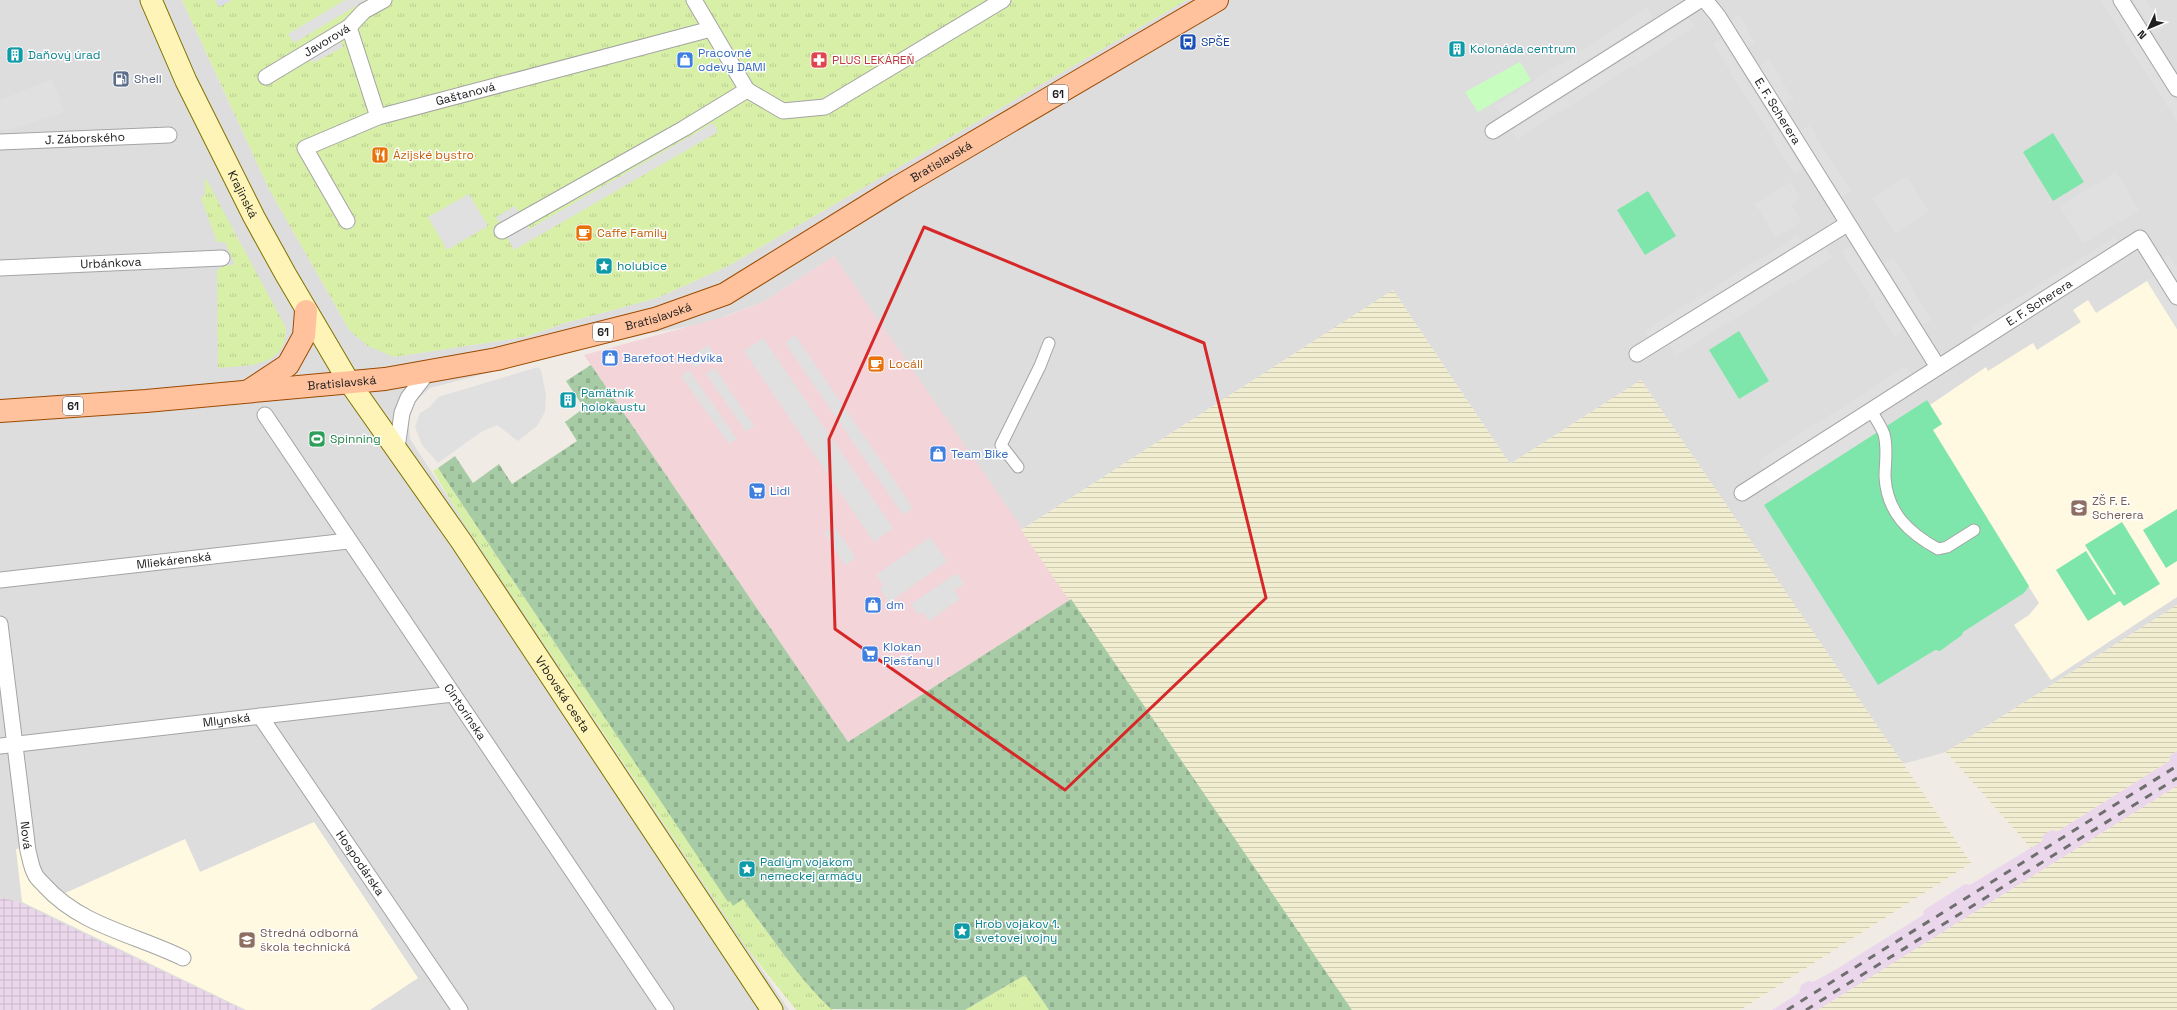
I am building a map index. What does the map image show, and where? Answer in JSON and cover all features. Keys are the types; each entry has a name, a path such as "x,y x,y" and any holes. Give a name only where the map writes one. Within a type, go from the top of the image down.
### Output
{"main road":[{"name":"Krajinská","path":"151,0 186,81 250,210 306,311 349,382"},
{"name":"Bratislavská","path":"0,411 146,401 249,390 319,386 384,379 497,359 655,319 725,294 898,187 1217,0"},
{"path":"249,390 288,365 304,336 306,311"},
{"name":"Vrbovská cesta","path":"349,382 397,448 483,573 772,1010"}],"street":[{"name":"Javorová","path":"266,77 349,27 364,11 384,0"},
{"path":"694,0 747,90 783,111 825,107 1003,0"},
{"path":"1493,131 1700,0"},
{"name":"E. F. Scherera","path":"1705,0 1718,16 1938,367"},
{"path":"2121,0 2177,89"},
{"path":"349,27 378,116"},
{"name":"Gaštanová","path":"347,221 305,148 378,116 711,29"},
{"path":"502,231 747,90"},
{"name":"J. Záborského","path":"0,142 169,135"},
{"path":"1637,354 1847,224"},
{"name":"E. F. Scherera","path":"1742,493 2140,238 2177,297"},
{"name":"Urbánkova","path":"0,268 222,258"},
{"path":"1018,467 1001,445 1040,366 1049,343"},
{"path":"397,448 402,413 408,398 428,372"},
{"path":"1871,410 1883,433 1887,451 1885,477 1889,496 1899,518 1908,529 1938,549 1948,547 1974,530"},
{"name":"Cintorínska","path":"265,415 348,541 666,1010"},
{"name":"Mliekárenská","path":"0,580 348,541"},
{"name":"Nová","path":"0,624 7,745 28,851 35,875 58,899 99,924 183,958"},
{"name":"Mlynská","path":"7,745 453,694"},
{"name":"Hospodárska","path":"260,716 460,1010"}],"highlighted area":[{"path":"924,227 1204,343 1266,598 1065,790 835,629 829,439"}],"shaded area":[{"path":"0,0 182,0 269,189 350,331 394,357 525,337 565,323 657,298 728,266 1187,0 2177,0 2177,605 1946,752 1903,764 1641,380 1510,464 1393,290 1021,530 834,256 763,302 707,323 567,352 430,388 407,408 410,439 604,735 789,1010 0,1010"},
{"path":"215,0 232,0 219,7"},
{"path":"345,0 366,0 294,43 288,34"},
{"path":"2100,0 2113,0 2177,102 2177,122"},
{"path":"2133,0 2146,0 2164,28 2155,34"},
{"path":"1647,8 1653,18 1501,115 1495,106"},
{"path":"1739,15 1756,43 1748,48 1731,21"},
{"path":"1690,18 1695,27 1517,139 1511,131"},
{"path":"338,37 343,47 313,63 308,54"},
{"path":"1721,39 1803,170 1795,175 1713,44"},
{"path":"1769,60 1794,100 1784,106 1759,66"},
{"path":"52,79 64,112 11,129 0,130 0,100"},
{"path":"713,123 718,132 514,250 496,217 515,206 529,229"},
{"path":"1809,125 1851,191 1842,197 1800,131"},
{"path":"2116,172 2139,210 2083,244 2060,206"},
{"path":"1907,176 1929,211 1895,233 1872,198"},
{"path":"1791,182 1801,198 1791,205 1802,221 1776,237 1755,204"},
{"path":"469,194 488,226 447,250 428,217"},
{"path":"1798,235 1804,246 1650,341 1644,331"},
{"path":"2115,237 2121,246 1976,337 1971,327"},
{"path":"1851,246 1903,330 1894,336 1842,251"},
{"path":"1826,248 1832,258 1676,355 1670,345"},
{"path":"834,256 1071,599 848,742 584,355 727,316 763,302"},
{"path":"2170,256 2177,267 2177,287 2158,257"},
{"path":"1893,257 1932,320 1923,325 1884,263"},
{"path":"2156,273 2177,307 2177,329 2147,281"},
{"name":"ZŠ F. E. Scherera","path":"2147,281 2177,329 2177,597 2051,680 2014,625 2029,615 2039,603 1932,430 1942,424 1930,405 1986,367 1988,371 2033,343 2037,350 2081,322 2073,310 2088,300 2096,313"},
{"path":"1393,290 1510,464 1641,380 1971,863 1740,1010 1352,1010 1021,530"},
{"path":"795,335 913,508 903,515 785,343"},
{"path":"763,338 893,528 874,542 744,351"},
{"path":"708,345 714,354 694,368 688,359"},
{"path":"1906,366 1913,376 1764,471 1758,461"},
{"path":"538,367 541,370 546,395 545,412 537,426 518,441 497,425 481,432 438,463 422,445 415,427 420,413 430,407 438,397"},
{"path":"715,368 754,426 746,432 706,374"},
{"path":"689,370 737,439 729,444 681,376"},
{"path":"1872,420 1879,431 1782,493 1775,483"},
{"path":"834,526 856,558 845,565 824,533"},
{"path":"930,537 947,561 889,603 880,589 883,585 876,575"},
{"path":"957,573 964,584 954,590 960,599 929,621 923,612 918,615 911,604"},
{"path":"2177,605 2177,751 2170,755 2169,761 2058,831 2051,830 2043,835 2042,841 2031,848 1946,752"},
{"path":"2177,751 2177,786 1818,1010 1772,1010 1799,993 1801,985 1808,981 1813,982 1835,970 1923,915 1924,910 1965,884 1970,885 2042,841 2043,835 2051,830 2058,831 2169,761 2170,755"},
{"path":"2177,786 2177,1010 1818,1010 1821,1008"},
{"name":"Stredná odborná škola technická","path":"314,822 418,978 370,1010 246,1010 22,902 16,849 34,847 37,863 51,884 61,895 185,839 200,872"},
{"path":"0,897 18,902 243,1010 0,1010"}],"green space":[{"path":"182,0 1187,0 728,266 657,298 565,323 525,337 394,357 368,346 350,331 269,189"},
{"path":"1520,62 1531,80 1478,112 1465,92"},
{"path":"2053,133 2084,182 2053,201 2023,152"},
{"path":"205,177 286,328 284,341 280,351 263,362 253,365 218,368 217,270 225,265 235,265 225,242 217,242 201,198 205,195"},
{"path":"1648,191 1676,236 1645,255 1617,210"},
{"path":"1739,331 1769,381 1739,399 1709,350"},
{"path":"591,365 848,742 1071,599 1352,1010 1049,1010 1025,975 965,1010 831,1009 807,984 743,899 733,906 730,901 728,902 438,468 455,456 473,483 499,464 512,484 577,441 565,422 584,408 566,381"},
{"path":"1927,400 1942,424 1933,430 2029,586 2024,593 1963,632 1962,635 1940,651 1935,650 1878,685 1764,505"},
{"path":"438,468 728,901 743,899 796,970 833,1010 796,1010 746,947 464,523 433,471"},
{"path":"2177,509 2177,561 2166,568 2143,530"},
{"path":"2122,522 2160,584 2124,606 2120,601 2088,621 2056,570 2086,551 2114,595 2116,594 2085,545"},
{"path":"1025,975 1049,1010 965,1010"}],"railway":[{"path":"1787,1010 2177,766"},
{"path":"1806,1010 2177,778"}],"place":[{"name":"SPŠE","path":"1188,42"},
{"name":"Kolonáda centrum","path":"1457,49"},
{"name":"Daňový úrad","path":"15,55"},
{"name":"Pracovné odevy DAMI","path":"685,60"},
{"name":"PLUS LEKÁREŇ","path":"819,60"},
{"name":"Shell","path":"121,79"},
{"name":"Ázijské bystro","path":"380,155"},
{"name":"Caffe Family","path":"584,233"},
{"name":"holubice","path":"604,266"},
{"name":"Barefoot Hedvika","path":"610,358"},
{"name":"Locáll","path":"876,364"},
{"name":"Pamätník holokaustu","path":"568,400"},
{"name":"Spinning","path":"317,439"},
{"name":"Team Bike","path":"938,454"},
{"name":"Lidl","path":"757,491"},
{"name":"ZŠ F. E. Scherera","path":"2079,508"},
{"name":"dm","path":"873,605"},
{"name":"Klokan Piešťany I","path":"870,654"},
{"name":"Padlým vojakom nemeckej armády","path":"747,869"},
{"name":"Hrob vojakov 1. svetovej vojny","path":"962,931"},
{"name":"Stredná odborná škola technická","path":"247,940"}]}
